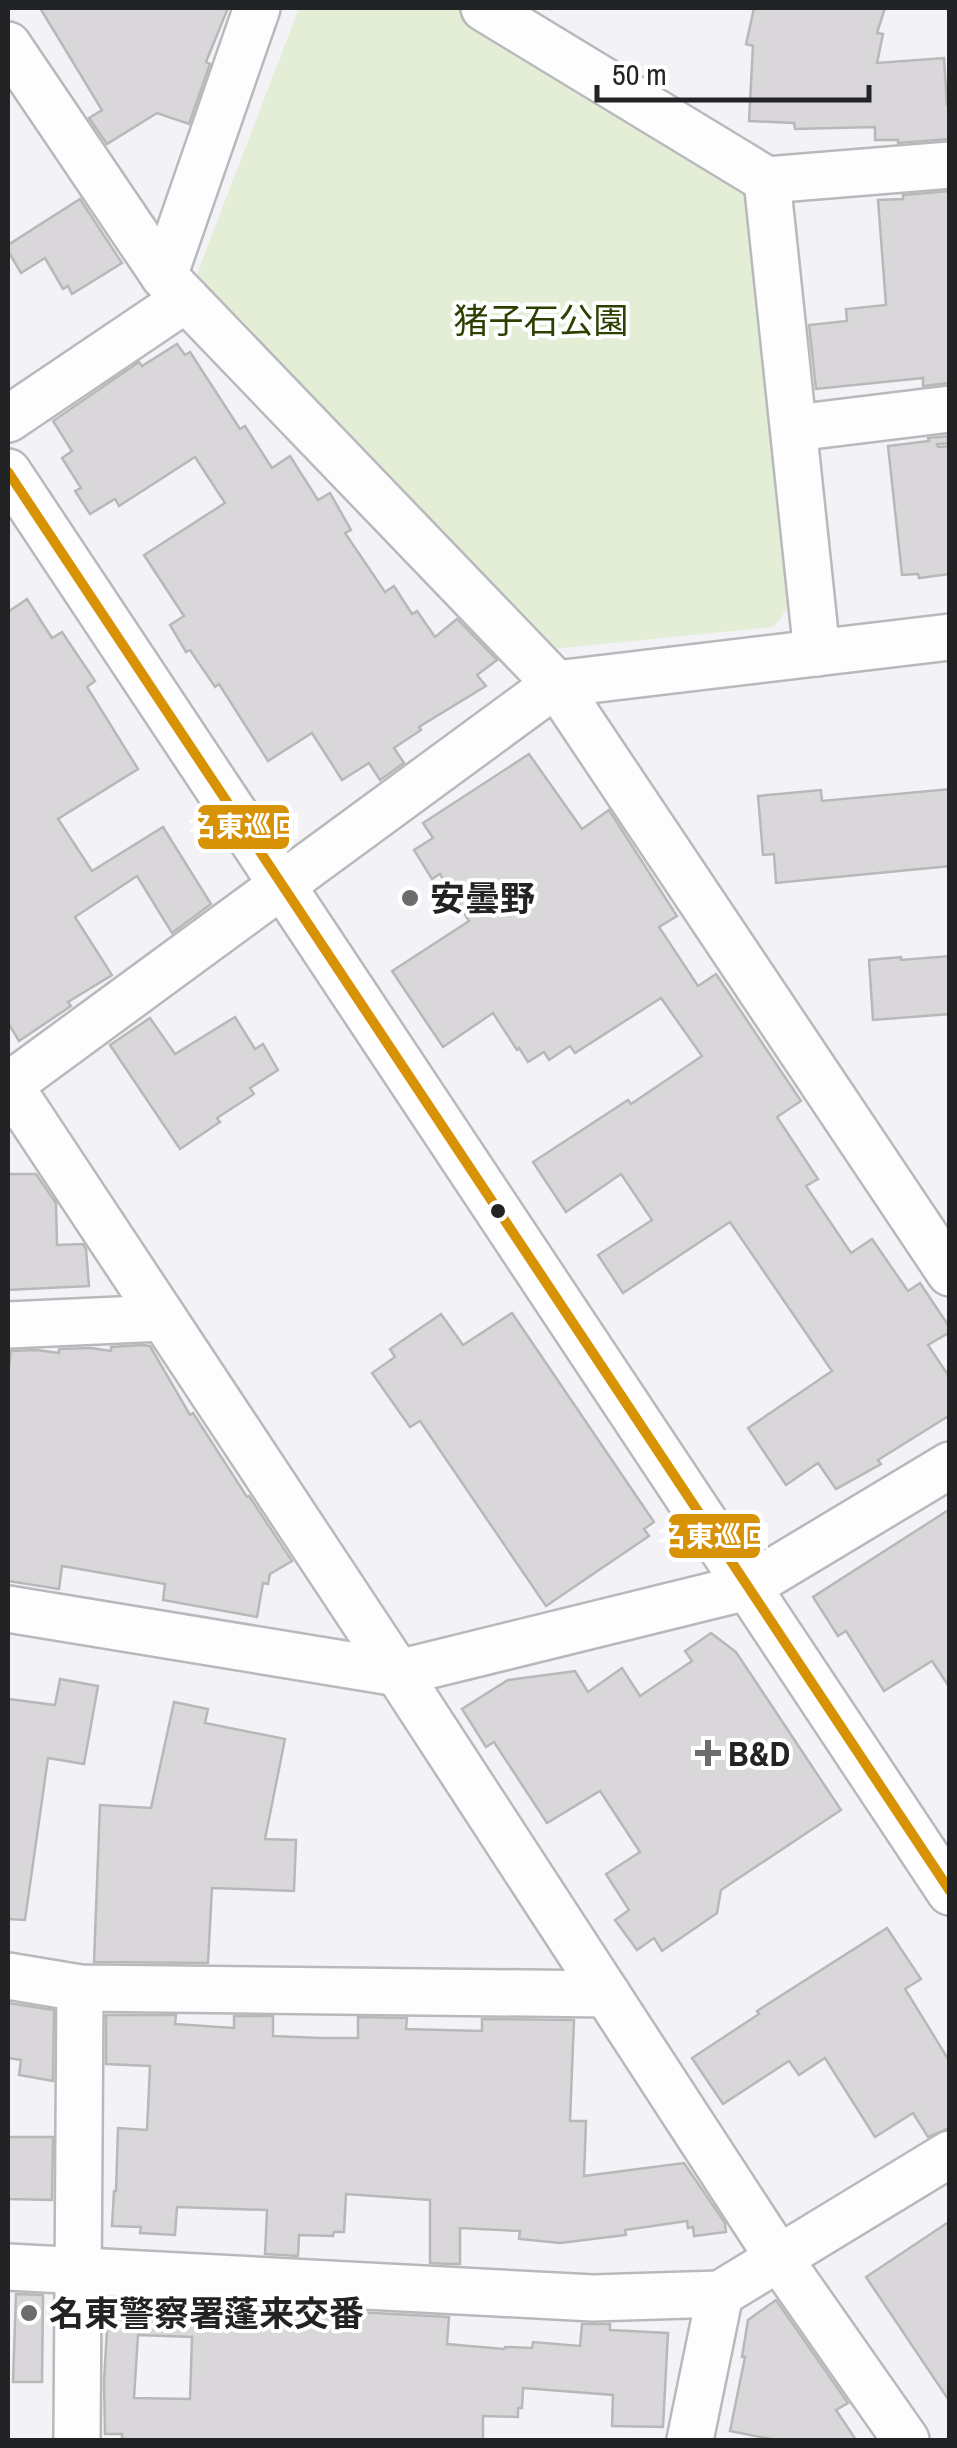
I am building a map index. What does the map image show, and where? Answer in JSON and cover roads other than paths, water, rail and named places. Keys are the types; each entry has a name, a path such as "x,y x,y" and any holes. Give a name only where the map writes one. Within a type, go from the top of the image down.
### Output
{"street":[{"path":"8,419 175,287 258,8"},
{"path":"484,8 768,180 950,164"},
{"path":"8,46 175,287 556,684 950,1273"},
{"path":"768,180 818,653"},
{"path":"795,428 950,410"},
{"path":"8,472 950,1892"},
{"path":"906,2440 778,2258 398,1672 8,1085 556,684 950,637"},
{"path":"8,1325 162,1318"},
{"path":"8,1609 398,1672 747,1587 950,1465"},
{"path":"8,1976 80,1988 606,1994"},
{"path":"77,2440 80,1988"},
{"path":"8,2267 593,2298 720,2294 950,2154"},
{"path":"690,2440 720,2294"}],"place":[{"name":"安曇野","path":"410,898"},
{"name":"B&D","path":"708,1753"},
{"name":"名東警察署蓬来交番","path":"29,2313"}],"park label":[{"name":"猪子石公園","path":"541,320"}]}
